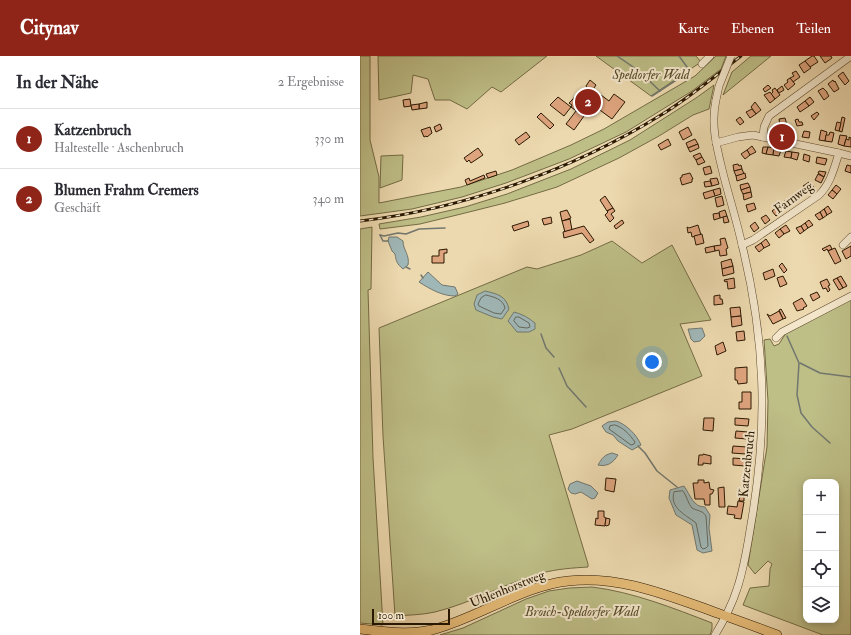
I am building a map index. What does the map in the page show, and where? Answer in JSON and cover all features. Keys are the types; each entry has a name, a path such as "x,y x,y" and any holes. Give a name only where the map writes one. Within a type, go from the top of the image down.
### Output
{"main road":[{"name":"Uhlenhorstweg","path":"360,630 393,633 411,633 431,630 463,620 545,585 568,581 590,580 610,581 642,587 666,594 777,635"}],"street":[{"path":"702,64 710,56"},
{"name":"Katzenbruch","path":"715,635 726,616 737,590 745,556 762,444 762,371 756,308 716,143 713,124 716,100 732,56"},
{"path":"763,137 764,127 769,116 851,56"},
{"path":"716,143 745,136 763,137 851,156"},
{"name":"Farnweg","path":"742,246 819,195 826,188 830,180 838,153"},
{"path":"843,244 851,237"},
{"path":"776,338 782,332 851,296"}],"green space":[{"path":"360,56 370,56 370,140 379,177 379,203 461,187 512,170 604,129 695,76 716,56 726,56 721,69 692,91 626,132 569,159 506,183 462,197 412,209 360,216"},
{"path":"378,56 547,56 501,92 492,87 467,109 450,100 435,100 428,79 413,75 411,93 379,100"},
{"name":"Speldorfer Wald","path":"596,56 696,56 701,62 651,96"},
{"path":"751,56 771,56 723,95 732,72"},
{"path":"714,85 709,109 693,115 619,158 557,187 505,203 420,224 380,229 379,224 421,217 465,207 507,194 571,169 630,140"},
{"path":"403,155 402,180 380,188 381,156"},
{"path":"372,227 371,289 368,290 373,458 383,625 360,623 360,229"},
{"path":"612,241 642,263 672,245 711,320 680,324 702,376 572,429 549,435 588,567 559,570 528,577 462,604 435,612 395,616 383,436 379,328 527,267 537,269 581,255"},
{"path":"851,298 851,635 823,635 743,605 750,588 769,586 770,569 772,564 768,561 755,574 748,565 767,447 768,401 764,340 770,339 774,346 779,344 786,333"},
{"name":"Broich-Speldorfer Wald","path":"592,587 623,593 668,606 712,623 710,635 440,635 463,628 526,599 549,591"}],"water":[{"path":"389,237 397,237 403,241 408,265 403,269 396,261 395,254 392,251 388,241"},
{"path":"428,272 442,285 455,287 458,294 455,296 450,296 432,290 419,282"},
{"path":"485,291 501,296 506,301 509,309 502,319 476,310 474,304 477,295"},
{"path":"514,312 525,316 535,323 535,329 529,332 517,332 508,321"},
{"path":"702,328 705,336 700,341 694,342 691,339 688,329"},
{"path":"616,421 631,430 641,445 632,450 618,441 613,435 606,432 602,426 608,422"},
{"path":"612,453 618,455 612,462 607,465 598,465 604,457"},
{"path":"577,481 591,486 598,493 595,498 592,499 581,492 575,494 571,493 568,489 570,484"},
{"path":"684,486 695,503 701,507 705,507 710,515 709,528 712,551 703,553 697,550 692,525 676,515 669,498 670,490"}],"building":[{"path":"814,56 818,62 810,67 805,61"},
{"path":"820,56 831,56 832,58 825,63"},
{"path":"805,61 811,68 804,73 799,65"},
{"path":"796,71 800,77 793,82 790,78 794,76 792,73"},
{"path":"843,72 849,81 845,85 838,76"},
{"path":"790,78 795,84 788,90 784,85"},
{"path":"590,80 596,85 592,91 586,86"},
{"path":"833,80 839,89 834,92 828,84"},
{"path":"768,85 771,88 765,92 763,89"},
{"path":"782,86 784,90 779,93 777,90"},
{"path":"775,88 780,95 775,99 771,94 773,92 772,90"},
{"path":"823,88 829,96 824,100 818,91"},
{"path":"770,92 775,99 770,103 764,95"},
{"path":"577,93 585,99 581,105 573,99"},
{"path":"614,94 625,102 612,119 593,105 601,95 609,101"},
{"path":"558,97 571,107 564,116 550,105"},
{"path":"810,97 814,102 809,106 805,101"},
{"path":"410,99 411,106 404,107 403,100"},
{"path":"573,99 580,104 578,107 584,111 582,115 571,107 572,105 569,103"},
{"path":"805,101 809,106 800,112 797,107"},
{"path":"427,102 427,108 419,109 419,104"},
{"path":"755,102 761,110 756,114 751,107"},
{"path":"419,104 419,109 412,110 411,105"},
{"path":"752,109 756,114 750,118 746,112"},
{"path":"576,111 584,116 574,130 566,124"},
{"path":"817,112 819,114 814,120 811,116"},
{"path":"541,113 554,125 550,129 537,117"},
{"path":"740,117 744,122 740,125 736,120"},
{"path":"842,117 845,118 842,132 839,131"},
{"path":"785,118 787,125 780,126 779,119"},
{"path":"798,119 803,125 797,126 795,120"},
{"path":"837,122 841,123 839,131 835,130"},
{"path":"440,124 442,129 436,132 434,127"},
{"path":"787,125 788,132 782,133 780,126"},
{"path":"430,127 432,133 427,137 424,137 421,130"},
{"path":"688,127 692,135 683,140 679,132"},
{"path":"821,130 827,132 825,141 819,140"},
{"path":"804,131 810,132 809,138 802,137"},
{"path":"526,132 530,137 519,145 515,140"},
{"path":"830,132 834,133 832,142 825,141 826,135 829,135"},
{"path":"840,135 847,136 844,146 838,144"},
{"path":"849,137 851,138 851,147 844,146 846,139 849,140"},
{"path":"668,139 671,145 661,150 658,145"},
{"path":"695,139 698,144 688,148 686,143"},
{"path":"698,144 699,148 690,152 688,148"},
{"path":"752,146 756,152 750,155 747,150"},
{"path":"763,147 768,147 766,154 762,153"},
{"path":"768,147 774,148 773,155 766,154"},
{"path":"478,148 483,155 471,163 469,160 467,162 464,158"},
{"path":"774,148 781,150 779,156 773,155"},
{"path":"747,150 750,155 745,159 741,154"},
{"path":"786,151 792,152 791,158 784,157"},
{"path":"792,152 799,153 797,160 791,158"},
{"path":"700,153 702,157 696,160 693,156"},
{"path":"804,154 810,156 809,162 803,160"},
{"path":"702,157 705,162 698,165 696,160"},
{"path":"817,157 827,159 825,165 816,163"},
{"path":"738,164 739,166 741,165 742,169 734,171 733,165"},
{"path":"847,165 851,166 851,173 845,171"},
{"path":"710,166 712,173 705,175 703,168"},
{"path":"742,169 744,174 736,176 734,171"},
{"path":"496,171 497,175 488,178 486,174"},
{"path":"819,171 826,172 824,177 818,173"},
{"path":"690,173 693,179 692,182 682,185 680,178 682,175"},
{"path":"745,173 746,178 737,181 736,176"},
{"path":"818,174 824,177 821,183 815,180"},
{"path":"484,175 485,178 467,185 465,180 469,178 470,181"},
{"path":"717,178 719,184 712,186 710,179"},
{"path":"710,181 712,186 705,187 704,182"},
{"path":"809,182 814,188 809,193 803,186"},
{"path":"748,183 750,187 741,190 740,185"},
{"path":"836,185 841,189 837,194 832,190"},
{"path":"750,187 751,192 743,194 741,190"},
{"path":"720,188 721,194 715,196 713,190"},
{"path":"713,190 715,196 705,199 703,193"},
{"path":"832,190 837,194 833,199 828,195"},
{"path":"751,192 752,197 744,200 743,194"},
{"path":"798,192 802,197 797,201 793,195"},
{"path":"605,196 613,208 607,211 600,200"},
{"path":"722,196 724,205 717,207 715,198"},
{"path":"788,199 792,205 787,208 783,202"},
{"path":"754,203 756,209 748,212 746,205"},
{"path":"828,206 832,212 827,215 824,209"},
{"path":"613,208 615,211 611,214 614,218 610,222 605,215 608,212 607,211"},
{"path":"776,208 780,213 776,216 772,211"},
{"path":"824,209 827,215 823,218 820,212"},
{"path":"567,210 571,218 562,221 560,212"},
{"path":"725,210 727,216 720,218 719,212"},
{"path":"820,212 823,218 819,220 815,215"},
{"path":"719,213 720,218 714,220 713,214"},
{"path":"766,215 770,220 765,224 761,218"},
{"path":"727,216 729,222 724,223 723,217"},
{"path":"551,217 552,223 544,225 542,219"},
{"path":"570,219 572,230 565,232 562,221"},
{"path":"622,220 624,223 616,229 614,226"},
{"path":"809,220 813,225 808,228 805,223"},
{"path":"528,221 529,226 514,231 512,226"},
{"path":"755,222 759,228 754,232 750,226"},
{"path":"805,223 808,228 804,231 801,226"},
{"path":"698,225 701,235 692,237 691,232 688,233 687,227 689,228"},
{"path":"786,225 790,231 784,234 780,229"},
{"path":"584,226 594,240 590,243 582,233 564,238 563,232"},
{"path":"801,226 804,231 800,234 796,228"},
{"path":"780,229 784,234 779,238 775,233"},
{"path":"702,234 704,243 696,245 694,236"},
{"path":"725,238 728,248 726,249 727,255 720,256 719,250 715,251 714,246 721,245 720,239"},
{"path":"766,239 770,245 764,248 761,243"},
{"path":"761,243 764,248 759,252 755,247"},
{"path":"830,245 832,249 828,251 827,249 824,251 822,249"},
{"path":"714,246 715,251 706,253 705,248"},
{"path":"851,246 851,256 846,259 842,251"},
{"path":"835,248 841,261 835,264 828,251"},
{"path":"447,249 447,253 444,253 444,263 432,263 432,256 439,256 439,250"},
{"path":"731,259 733,266 722,269 721,262"},
{"path":"782,263 787,270 784,273 779,266"},
{"path":"733,266 734,273 723,276 722,269"},
{"path":"773,269 775,276 765,280 763,273"},
{"path":"783,276 787,284 780,287 777,278"},
{"path":"841,276 847,286 843,288 837,278"},
{"path":"734,278 735,288 728,289 727,281 725,282 724,280"},
{"path":"837,278 843,288 839,290 833,280"},
{"path":"827,279 830,285 828,286 830,290 828,292 826,288 823,289 820,282"},
{"path":"817,292 820,297 813,301 810,295"},
{"path":"720,295 720,299 722,299 723,304 714,305 714,296"},
{"path":"802,298 807,306 803,308 804,309 797,311 793,303"},
{"path":"740,307 741,316 731,317 730,308"},
{"path":"781,309 786,318 783,319 779,310"},
{"path":"779,311 783,319 773,324 767,314 770,316"},
{"path":"741,316 742,325 732,327 731,317"},
{"path":"744,331 745,340 737,341 736,332"},
{"path":"723,342 726,351 717,355 715,346"},
{"path":"747,367 747,383 738,384 737,380 735,380 735,368"},
{"path":"742,392 751,392 751,409 739,409 739,402 742,402"},
{"path":"704,418 714,418 713,431 703,430"},
{"path":"735,418 749,419 748,426 735,425"},
{"path":"736,431 748,432 747,439 735,438"},
{"path":"733,446 747,447 746,454 732,453"},
{"path":"703,454 711,456 711,464 703,463 703,465 698,465 699,455"},
{"path":"733,458 746,459 745,466 733,465"},
{"path":"606,478 616,479 614,492 605,490"},
{"path":"698,480 704,480 704,483 709,482 710,489 714,490 712,494 710,494 710,505 705,505 704,499 695,499 693,483 698,483"},
{"path":"724,487 725,507 719,507 718,488"},
{"path":"740,496 744,496 744,501 739,501"},
{"path":"738,501 744,502 741,519 734,518 735,515 727,514 728,506 737,507"},
{"path":"598,511 604,511 604,517 606,518 605,526 595,525 596,518 598,519"},
{"path":"606,518 610,519 609,525 606,526 605,525"}],"waterway":[{"path":"617,56 639,71 660,91"},
{"path":"652,96 690,71 679,56"},
{"path":"380,235 384,236 398,233 406,234 419,229 445,228"},
{"path":"380,235 383,241 388,241"},
{"path":"406,267 410,269"},
{"path":"541,334 546,348 554,357"},
{"path":"787,336 799,363 797,395 801,413 812,427 830,443"},
{"path":"800,363 820,373 851,377"},
{"path":"559,368 567,386 586,407"},
{"path":"638,446 645,453 657,471 677,487"}],"railway":[{"path":"360,221 399,215 477,197 554,170 627,135 661,115 692,94 741,56"}],"place":[{"name":"Blumen Frahm Cremers","path":"588,102"},
{"name":"Katzenbruch","path":"782,137"}]}
